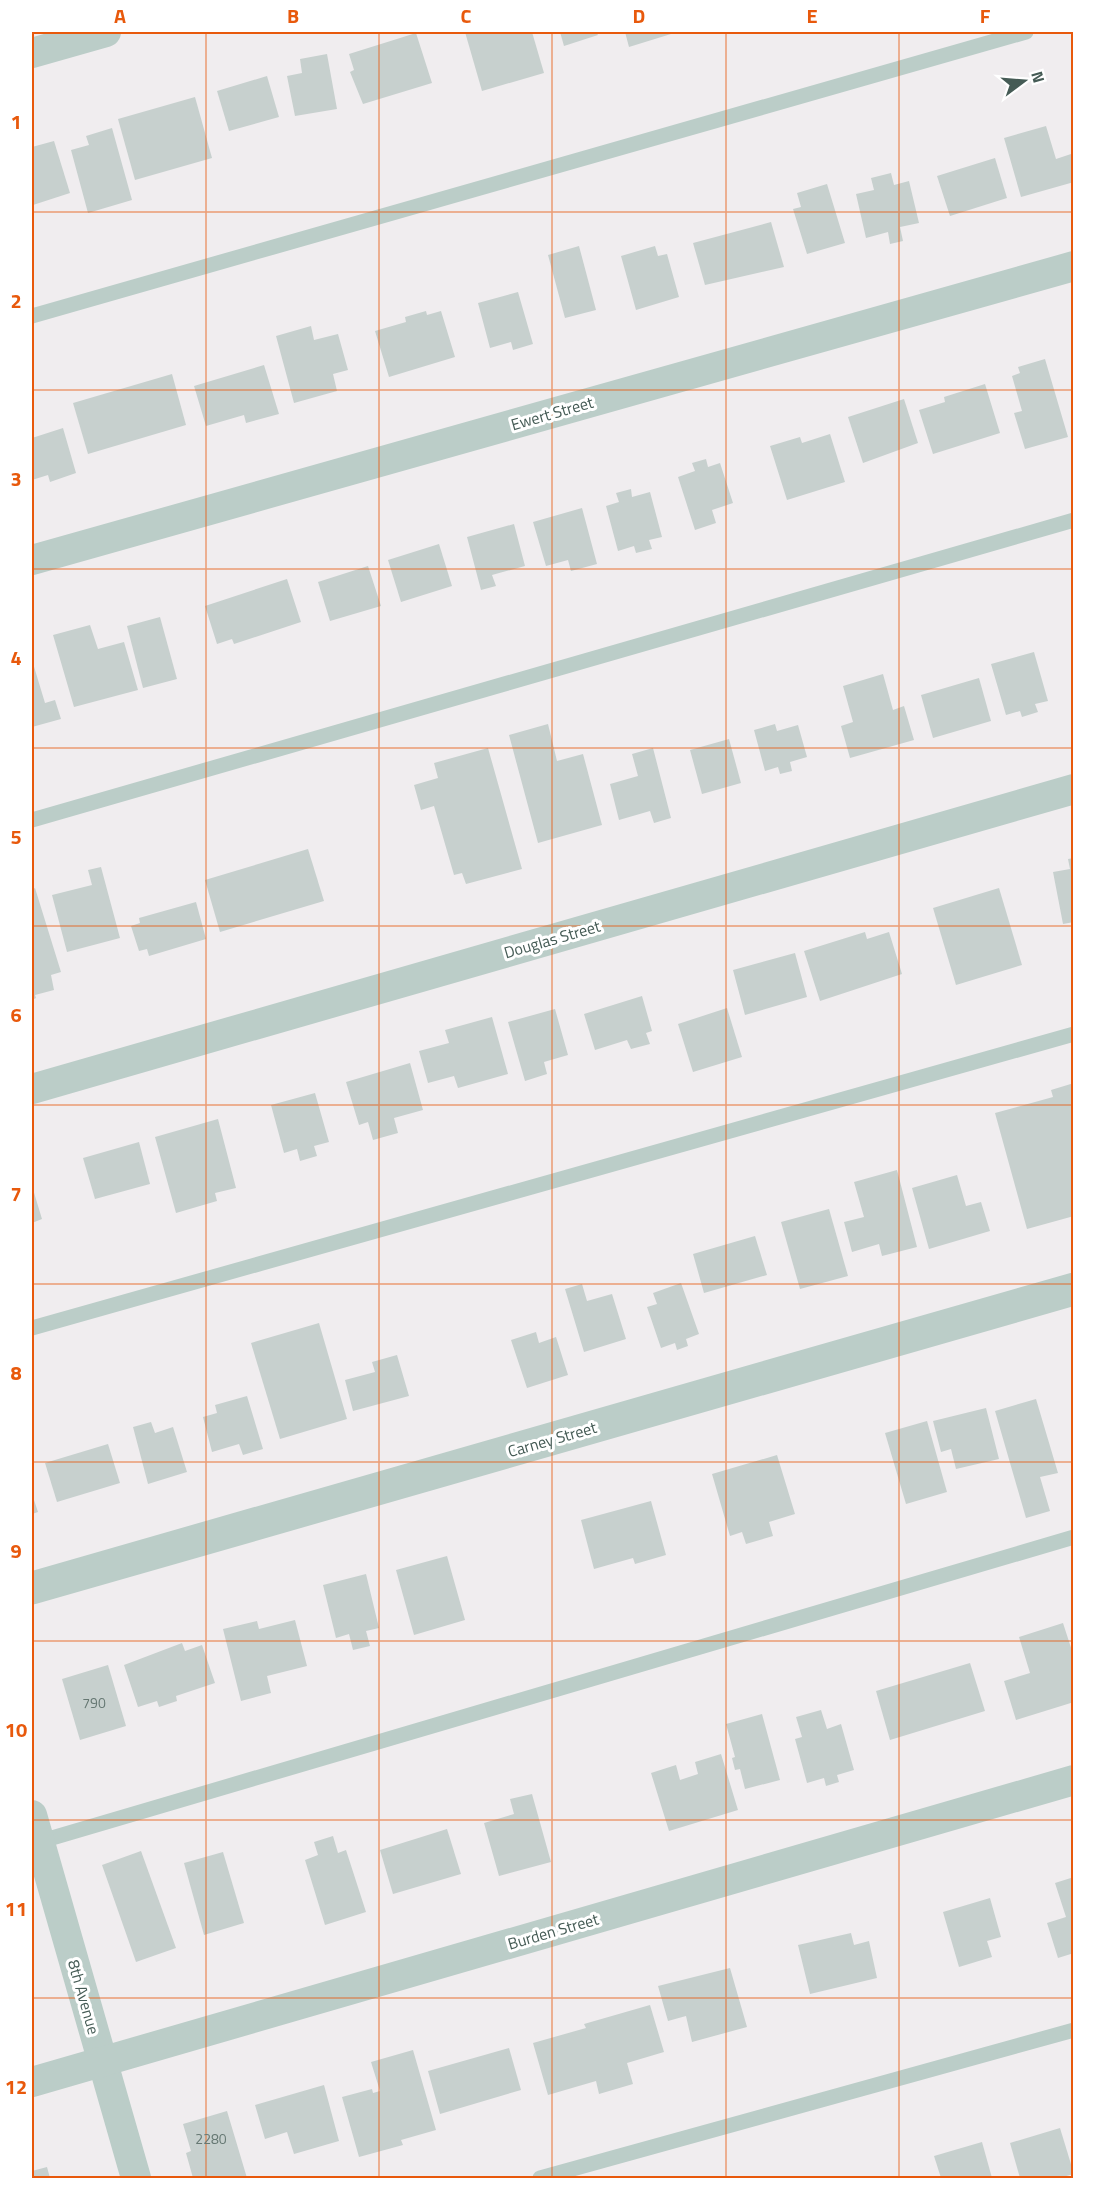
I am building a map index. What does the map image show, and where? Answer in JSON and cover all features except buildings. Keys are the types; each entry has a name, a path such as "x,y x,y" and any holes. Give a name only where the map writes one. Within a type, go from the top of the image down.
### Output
{"street":[{"path":"32,53 106,32"},
{"name":"Ewert Street","path":"32,561 1074,266"},
{"name":"Douglas Street","path":"32,1089 1074,789"},
{"name":"Carney Street","path":"32,1588 1074,1289"},
{"name":"Burden Street","path":"32,2082 1074,1780"},
{"name":"8th Avenue","path":"34,1834 136,2178"}],"lane":[{"path":"32,316 1026,32"},
{"path":"32,820 1074,520"},
{"path":"32,1328 1074,1034"},
{"path":"34,1834 1074,1537"},
{"path":"540,2178 1074,2030"}]}
